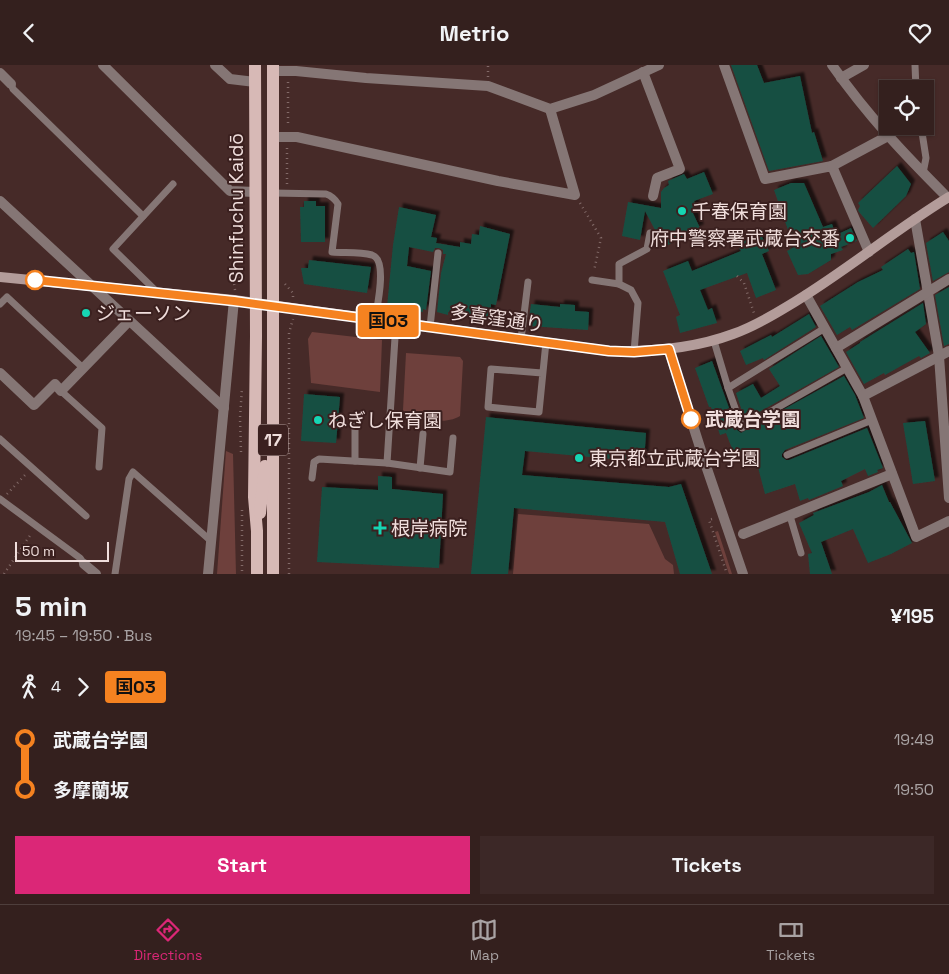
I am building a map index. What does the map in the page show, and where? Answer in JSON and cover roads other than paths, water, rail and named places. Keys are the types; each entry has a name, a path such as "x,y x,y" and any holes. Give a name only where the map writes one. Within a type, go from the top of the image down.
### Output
{"main road":[{"name":"Shinfuchu Kaidō","path":"255,65 256,303 254,497 257,531 257,574"},
{"name":"Shinfuchu Kaidō","path":"273,68 273,574"},
{"name":"多喜窪通り","path":"0,277 156,291 546,343 609,351 634,352 669,349 714,341 758,324 806,295 949,196"},
{"name":"Shinfuchu Kaidō","path":"257,531 263,497 265,469 265,320 268,312 274,306"}],"street":[{"path":"103,65 230,191 255,192"},
{"path":"215,65 230,79 255,82"},
{"path":"273,68 366,78 488,85 550,109 594,95 659,65"},
{"path":"724,65 765,179 832,166 888,136"},
{"path":"832,65 867,113 923,173 949,196"},
{"path":"841,78 864,65"},
{"path":"0,73 11,84"},
{"path":"643,73 680,169 657,178 653,196"},
{"path":"273,137 297,137 498,181 575,195 550,109"},
{"path":"832,166 869,252"},
{"path":"0,201 224,408"},
{"path":"915,219 939,356 949,498"},
{"path":"836,348 949,279"},
{"path":"806,295 863,396 916,537 949,521"},
{"path":"208,574 234,301"},
{"path":"0,373 34,405 55,384 61,391 129,321"},
{"path":"669,349 743,574"},
{"path":"863,396 949,351"},
{"path":"743,534 892,474"},
{"path":"84,564 96,574"}],"lane":[{"path":"915,65 916,80"},
{"path":"11,84 13,89 143,216"},
{"path":"922,135 926,159 923,173"},
{"path":"156,291 113,249 173,184"},
{"path":"273,193 326,194 331,196 338,204 332,252 372,255 377,259 380,265 380,292 376,319"},
{"path":"619,284 619,264 647,249 650,233"},
{"path":"430,327 438,253"},
{"path":"592,280 619,284 631,290 638,303 634,352"},
{"path":"522,339 528,282"},
{"path":"0,304 7,297 83,368"},
{"path":"387,463 396,322"},
{"path":"728,388 825,328"},
{"path":"714,341 742,428 847,368"},
{"path":"542,373 491,369 488,407 539,412 546,343"},
{"path":"61,391 102,428 99,467"},
{"path":"787,455 872,420"},
{"path":"355,461 356,426"},
{"path":"420,468 423,434"},
{"path":"312,478 314,462 319,459 387,463 450,472 453,437"},
{"path":"0,439 86,516"},
{"path":"115,574 129,479 133,472 212,541"},
{"path":"1,499 80,558 84,564"},
{"path":"790,516 801,553"}],"place":[{"name":"千春保育園","path":"682,211"},
{"name":"府中警察署武蔵台交番","path":"850,238"},
{"name":"ジェーソン","path":"86,313"},
{"name":"武蔵台学園","path":"691,419"},
{"name":"ねぎし保育園","path":"318,420"},
{"name":"東京都立武蔵台学園","path":"579,458"},
{"name":"根岸病院","path":"380,528"}]}
